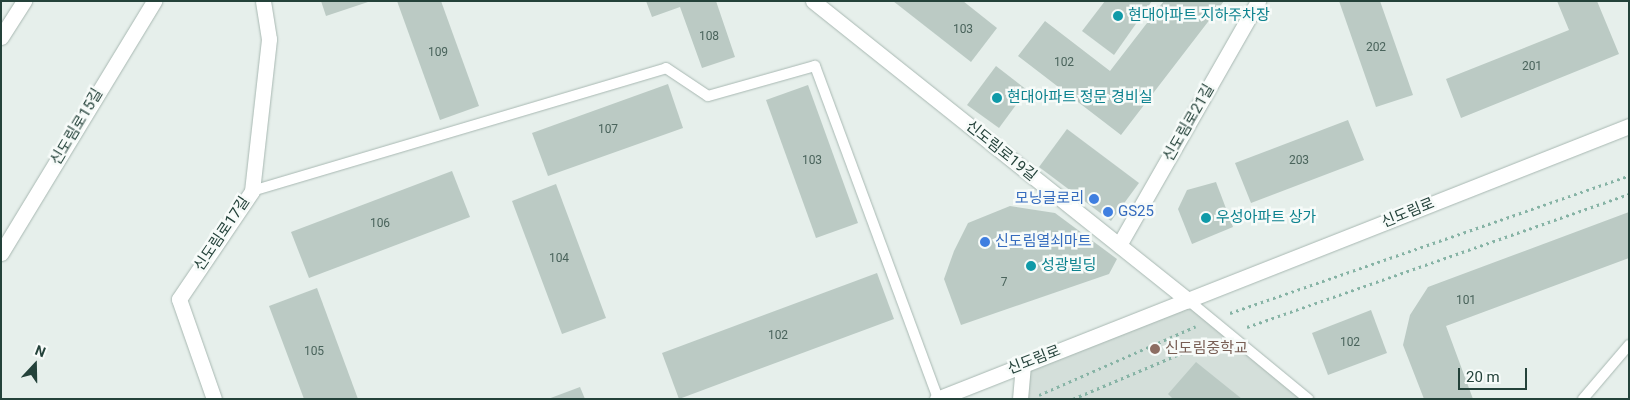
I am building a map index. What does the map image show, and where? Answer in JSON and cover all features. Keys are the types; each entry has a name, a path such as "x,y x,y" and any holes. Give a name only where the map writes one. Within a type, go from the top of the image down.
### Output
{"street":[{"path":"1,37 24,1"},
{"name":"신도림로15길","path":"1,253 154,1"},
{"name":"신도림로17길","path":"214,399 179,299 252,192 269,39 263,1"},
{"name":"신도림로19길","path":"813,1 1188,300"},
{"name":"신도림로21길","path":"1119,246 1258,1"},
{"name":"신도림로","path":"937,398 1629,126"},
{"path":"1020,399 1023,365"}],"lane":[{"path":"252,192 666,68 708,96 815,66 937,398"},
{"path":"1188,300 1308,399"},
{"path":"1584,399 1629,345"}],"path":[{"path":"1031,399 1212,320 1629,176"},
{"path":"1073,399 1229,334 1629,194"}],"shaded area":[{"name":"신도림중학교","path":"1188,300 1308,399 1020,399 1023,365"}],"building":[{"path":"321,1 368,1 368,2 326,16"},
{"path":"397,1 441,1 479,106 440,120"},
{"path":"646,1 716,1 735,57 702,68 680,7 652,17"},
{"path":"893,1 963,1 997,28 971,62"},
{"name":"현대아파트 지하주차장","path":"1105,1 1152,1 1114,55 1082,31"},
{"path":"1164,1 1224,1 1121,135 1018,56 1045,21 1110,71"},
{"path":"1339,1 1380,1 1413,95 1376,107"},
{"path":"1557,1 1597,1 1619,54 1461,118 1446,79 1569,30"},
{"name":"현대아파트 정문 경비실","path":"996,66 1027,90 999,128 967,105"},
{"path":"668,84 683,128 548,176 532,133"},
{"path":"808,85 858,223 816,238 766,100"},
{"path":"1348,120 1364,160 1251,203 1235,163"},
{"path":"1067,129 1139,183 1111,221 1039,167"},
{"path":"452,171 470,217 309,278 291,232"},
{"name":"우성아파트 상가","path":"1216,182 1233,227 1192,244 1178,209 1187,190"},
{"path":"556,184 606,318 562,334 512,201"},
{"name":"성광빌딩","path":"1010,206 1055,213 1117,259 1109,274 961,325 944,279 954,251 968,223"},
{"path":"1629,212 1629,258 1446,326 1473,399 1424,399 1403,345 1410,315 1428,287"},
{"path":"877,273 894,319 679,399 662,353"},
{"path":"317,288 358,399 304,399 269,306"},
{"path":"1371,310 1387,353 1328,375 1312,333"},
{"path":"1196,362 1242,399 1173,399 1168,394"},
{"path":"580,387 585,399 548,399"}],"place":[{"name":"현대아파트 지하주차장","path":"1118,16"},
{"name":"현대아파트 정문 경비실","path":"997,98"},
{"name":"모닝글로리","path":"1094,199"},
{"name":"GS25","path":"1108,212"},
{"name":"우성아파트 상가","path":"1206,218"},
{"name":"신도림열쇠마트","path":"985,242"},
{"name":"성광빌딩","path":"1031,266"},
{"name":"신도림중학교","path":"1155,349"}]}
